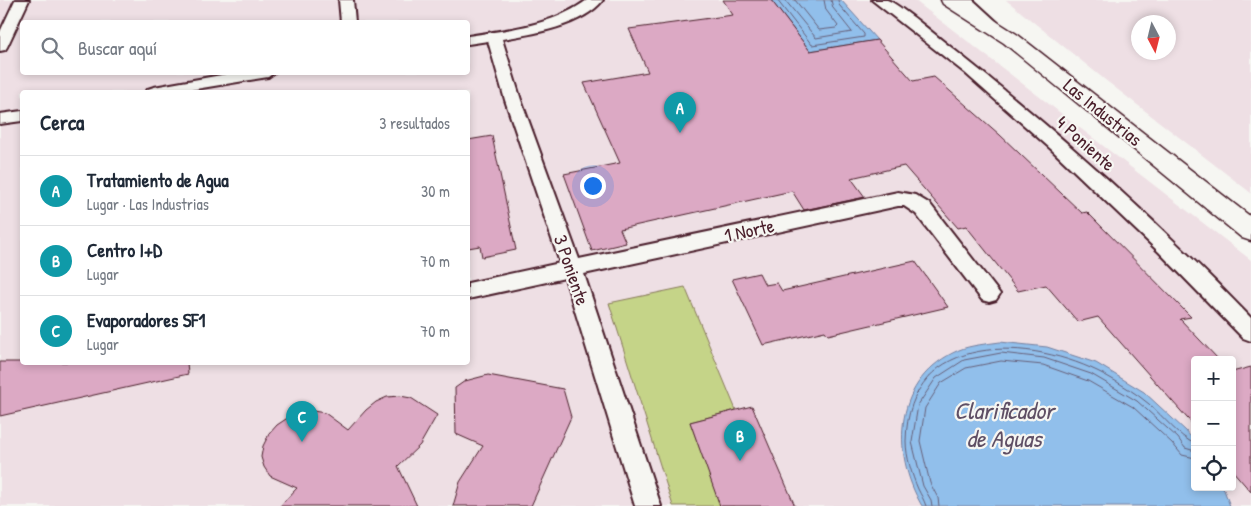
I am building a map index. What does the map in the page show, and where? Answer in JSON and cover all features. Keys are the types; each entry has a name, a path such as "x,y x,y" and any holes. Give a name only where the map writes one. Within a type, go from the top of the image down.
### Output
{"street":[{"name":"Las Industrias","path":"950,0 1011,39 1251,232"}],"lane":[{"path":"0,47 22,0"},
{"path":"346,0 348,20"},
{"path":"470,40 562,22 585,10 596,0"},
{"name":"4 Poniente","path":"879,0 952,55 1059,146 1187,266 1251,332"},
{"path":"965,0 1011,39"},
{"name":"3 Poniente","path":"494,36 513,100 572,269 648,506"},
{"path":"165,90 251,75"},
{"path":"0,120 20,116"},
{"name":"1 Norte","path":"470,291 898,199 908,200 923,209 990,294"}],"shaded area":[{"path":"0,0 914,0 1251,260 1251,506 0,506"},
{"path":"1006,0 1251,0 1251,193 1104,79"}],"green space":[{"path":"685,287 736,410 690,422 720,504 734,506 673,506 609,303"}],"water":[{"path":"771,0 841,0 877,40 810,51"},
{"name":"Clarificador de Aguas","path":"1000,342 1047,347 1096,363 1144,392 1191,437 1191,491 1224,491 1230,506 922,506 912,485 905,462 904,418 910,397 921,378 937,362 959,350"}],"building":[{"path":"723,0 771,0 810,51 877,40 913,81 934,77 1000,135 1082,213 1087,212 1191,317 1180,319 1215,356 1191,356 1191,422 1098,317 1078,322 1046,285 1018,291 966,226 958,228 904,166 851,178 865,197 804,210 792,191 620,229 626,243 592,251 564,174 620,163 584,83 648,72 629,29 733,15"},
{"path":"492,136 516,250 482,257 480,246 470,248 470,140"},
{"path":"915,261 948,307 828,335 825,331 763,345 732,279 759,273 765,285 777,283 782,291"},
{"path":"0,362 20,362 20,365 187,365 188,374 0,416"},
{"path":"1251,367 1251,492 1236,475 1236,371"},
{"path":"488,375 563,389 571,417 531,506 453,506 460,482 483,446 456,434 455,388 465,381"},
{"path":"400,396 411,398 437,415 420,445 398,466 417,506 280,506 297,488 270,476 264,467 261,457 263,446 269,434 277,425 301,412 313,411 325,413 348,430 376,402 387,397"},
{"path":"752,406 795,506 720,506 690,422"}],"place":[{"name":"Tratamiento de Agua","path":"680,133"},
{"name":"Evaporadores SF1","path":"302,442"},
{"name":"Centro I+D","path":"740,461"}]}
